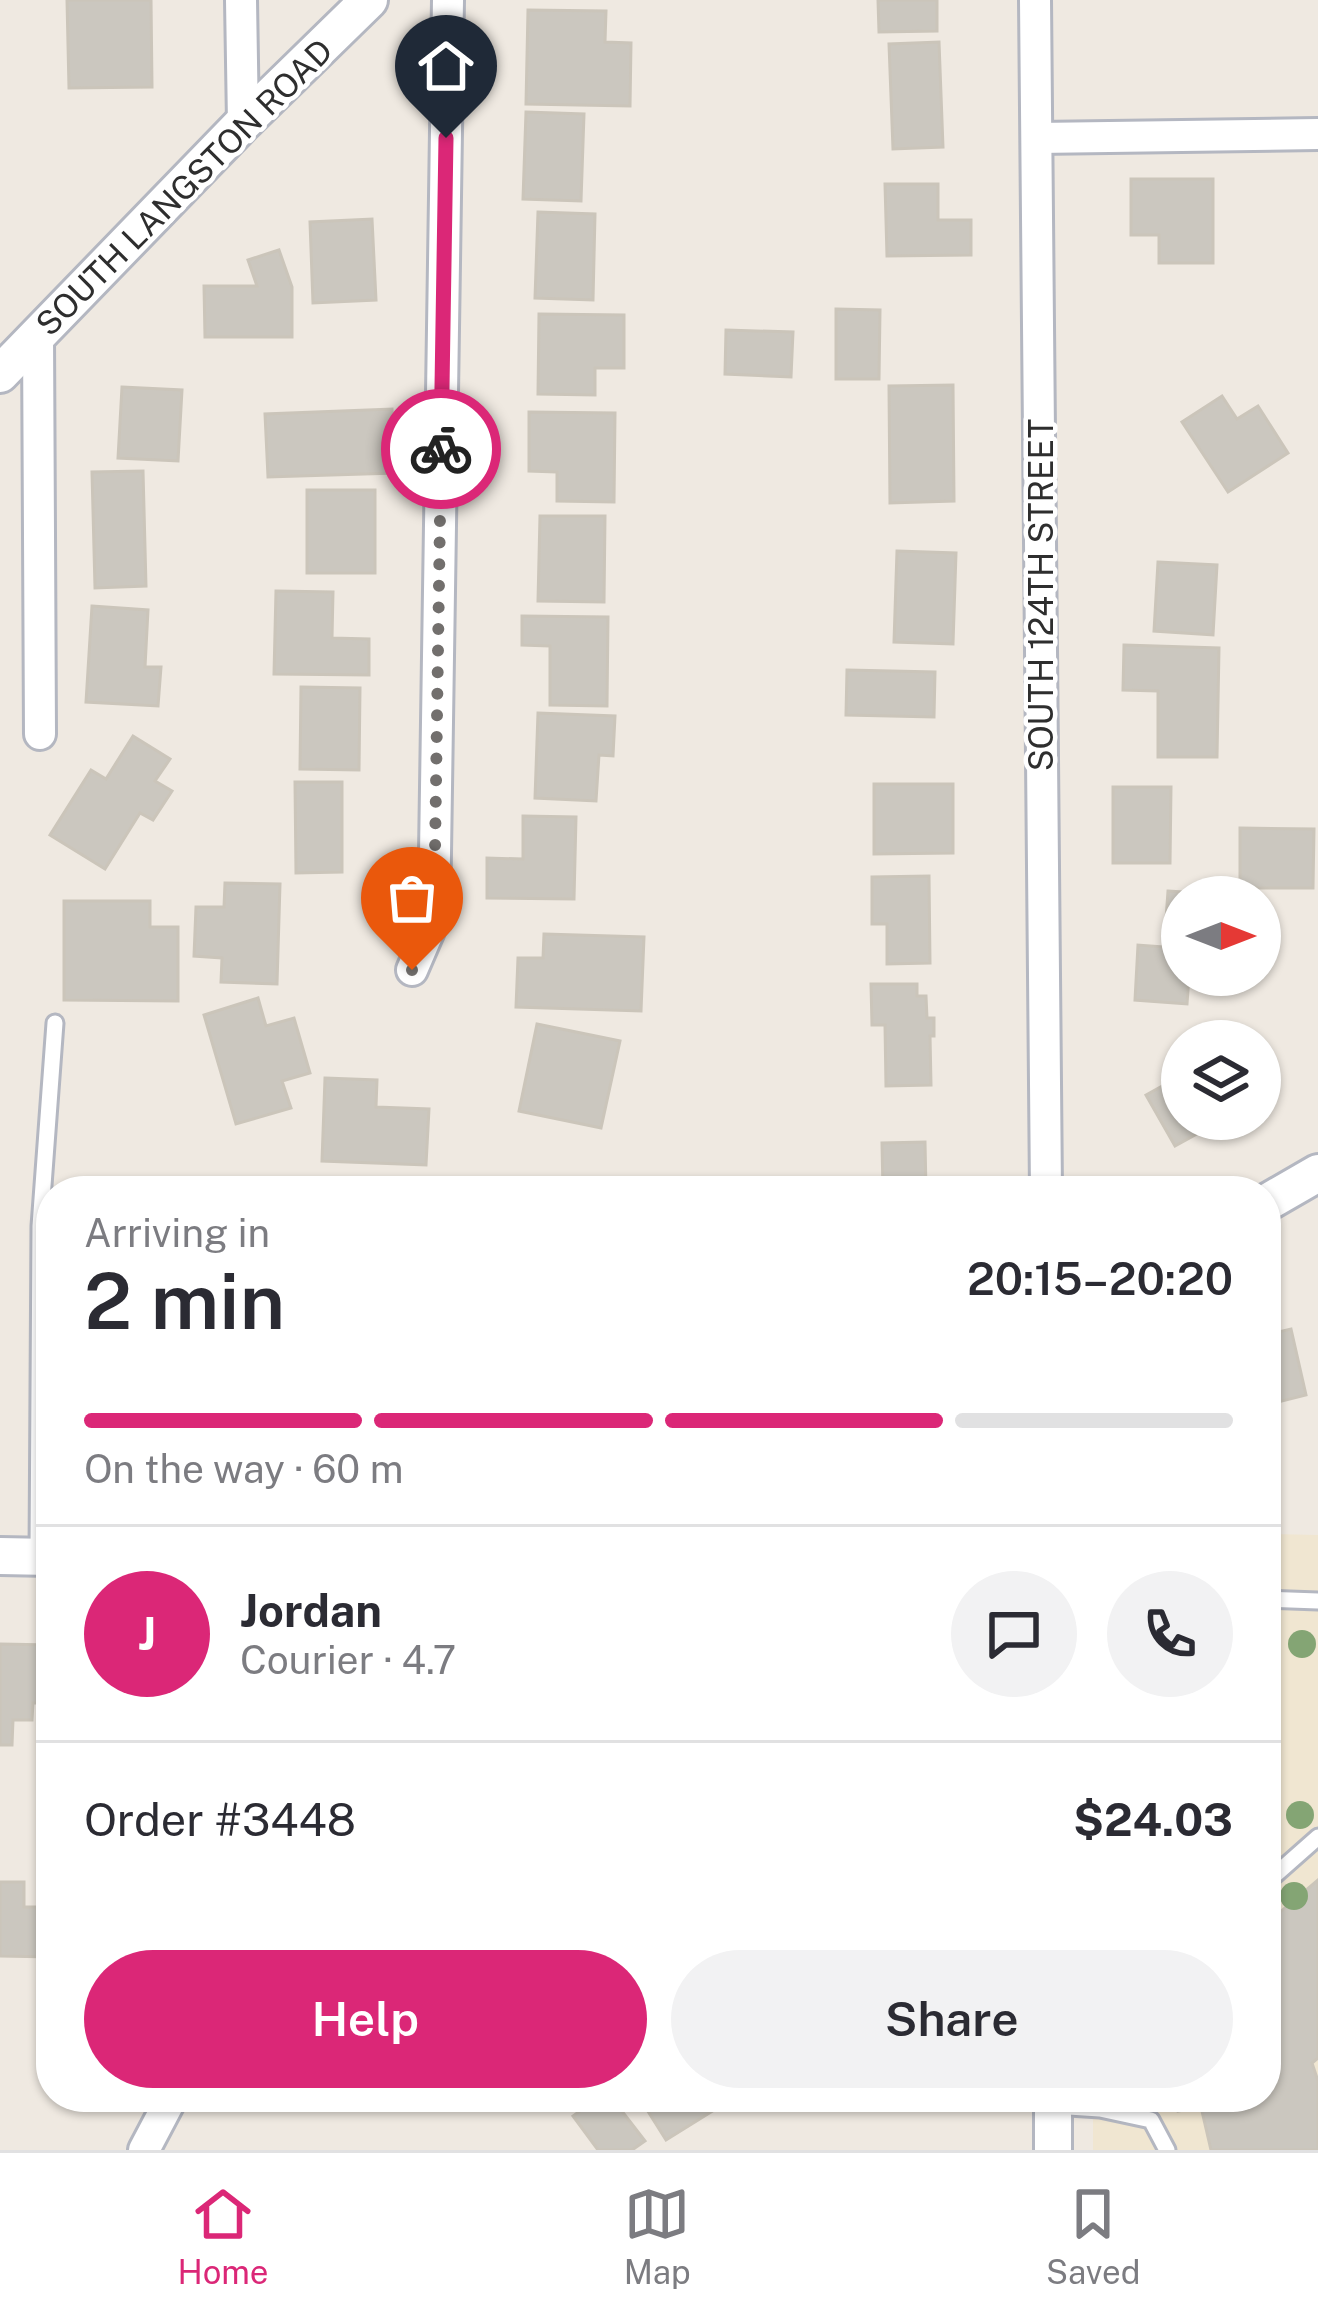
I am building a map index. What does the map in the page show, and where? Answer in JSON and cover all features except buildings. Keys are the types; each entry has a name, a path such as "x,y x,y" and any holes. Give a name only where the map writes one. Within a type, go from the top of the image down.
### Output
{"street":[{"path":"241,0 242,123"},
{"name":"SOUTH LANGSTON ROAD","path":"0,374 242,123 369,0"},
{"path":"412,970 434,919 448,0"},
{"name":"SOUTH 124TH STREET","path":"1035,0 1046,1176"},
{"path":"1037,138 1318,134"},
{"path":"38,334 40,734"},
{"path":"1281,1194 1318,1173"},
{"path":"0,1556 36,1557"},
{"path":"144,2150 164,2112"},
{"path":"1053,2112 1053,2150"}],"lane":[{"path":"44,1176 55,1024"},
{"path":"1281,1599 1318,1600"},
{"path":"1281,1870 1318,1837"},
{"path":"1114,2112 1151,2120 1167,2150"}],"shaded area":[{"path":"1281,1534 1318,1535 1318,2150 1093,2150 1093,2112 1281,2112"}],"way so far":[{"path":"412,970 434,919 441,449"}],"route":[{"path":"441,449 446,138"}]}
